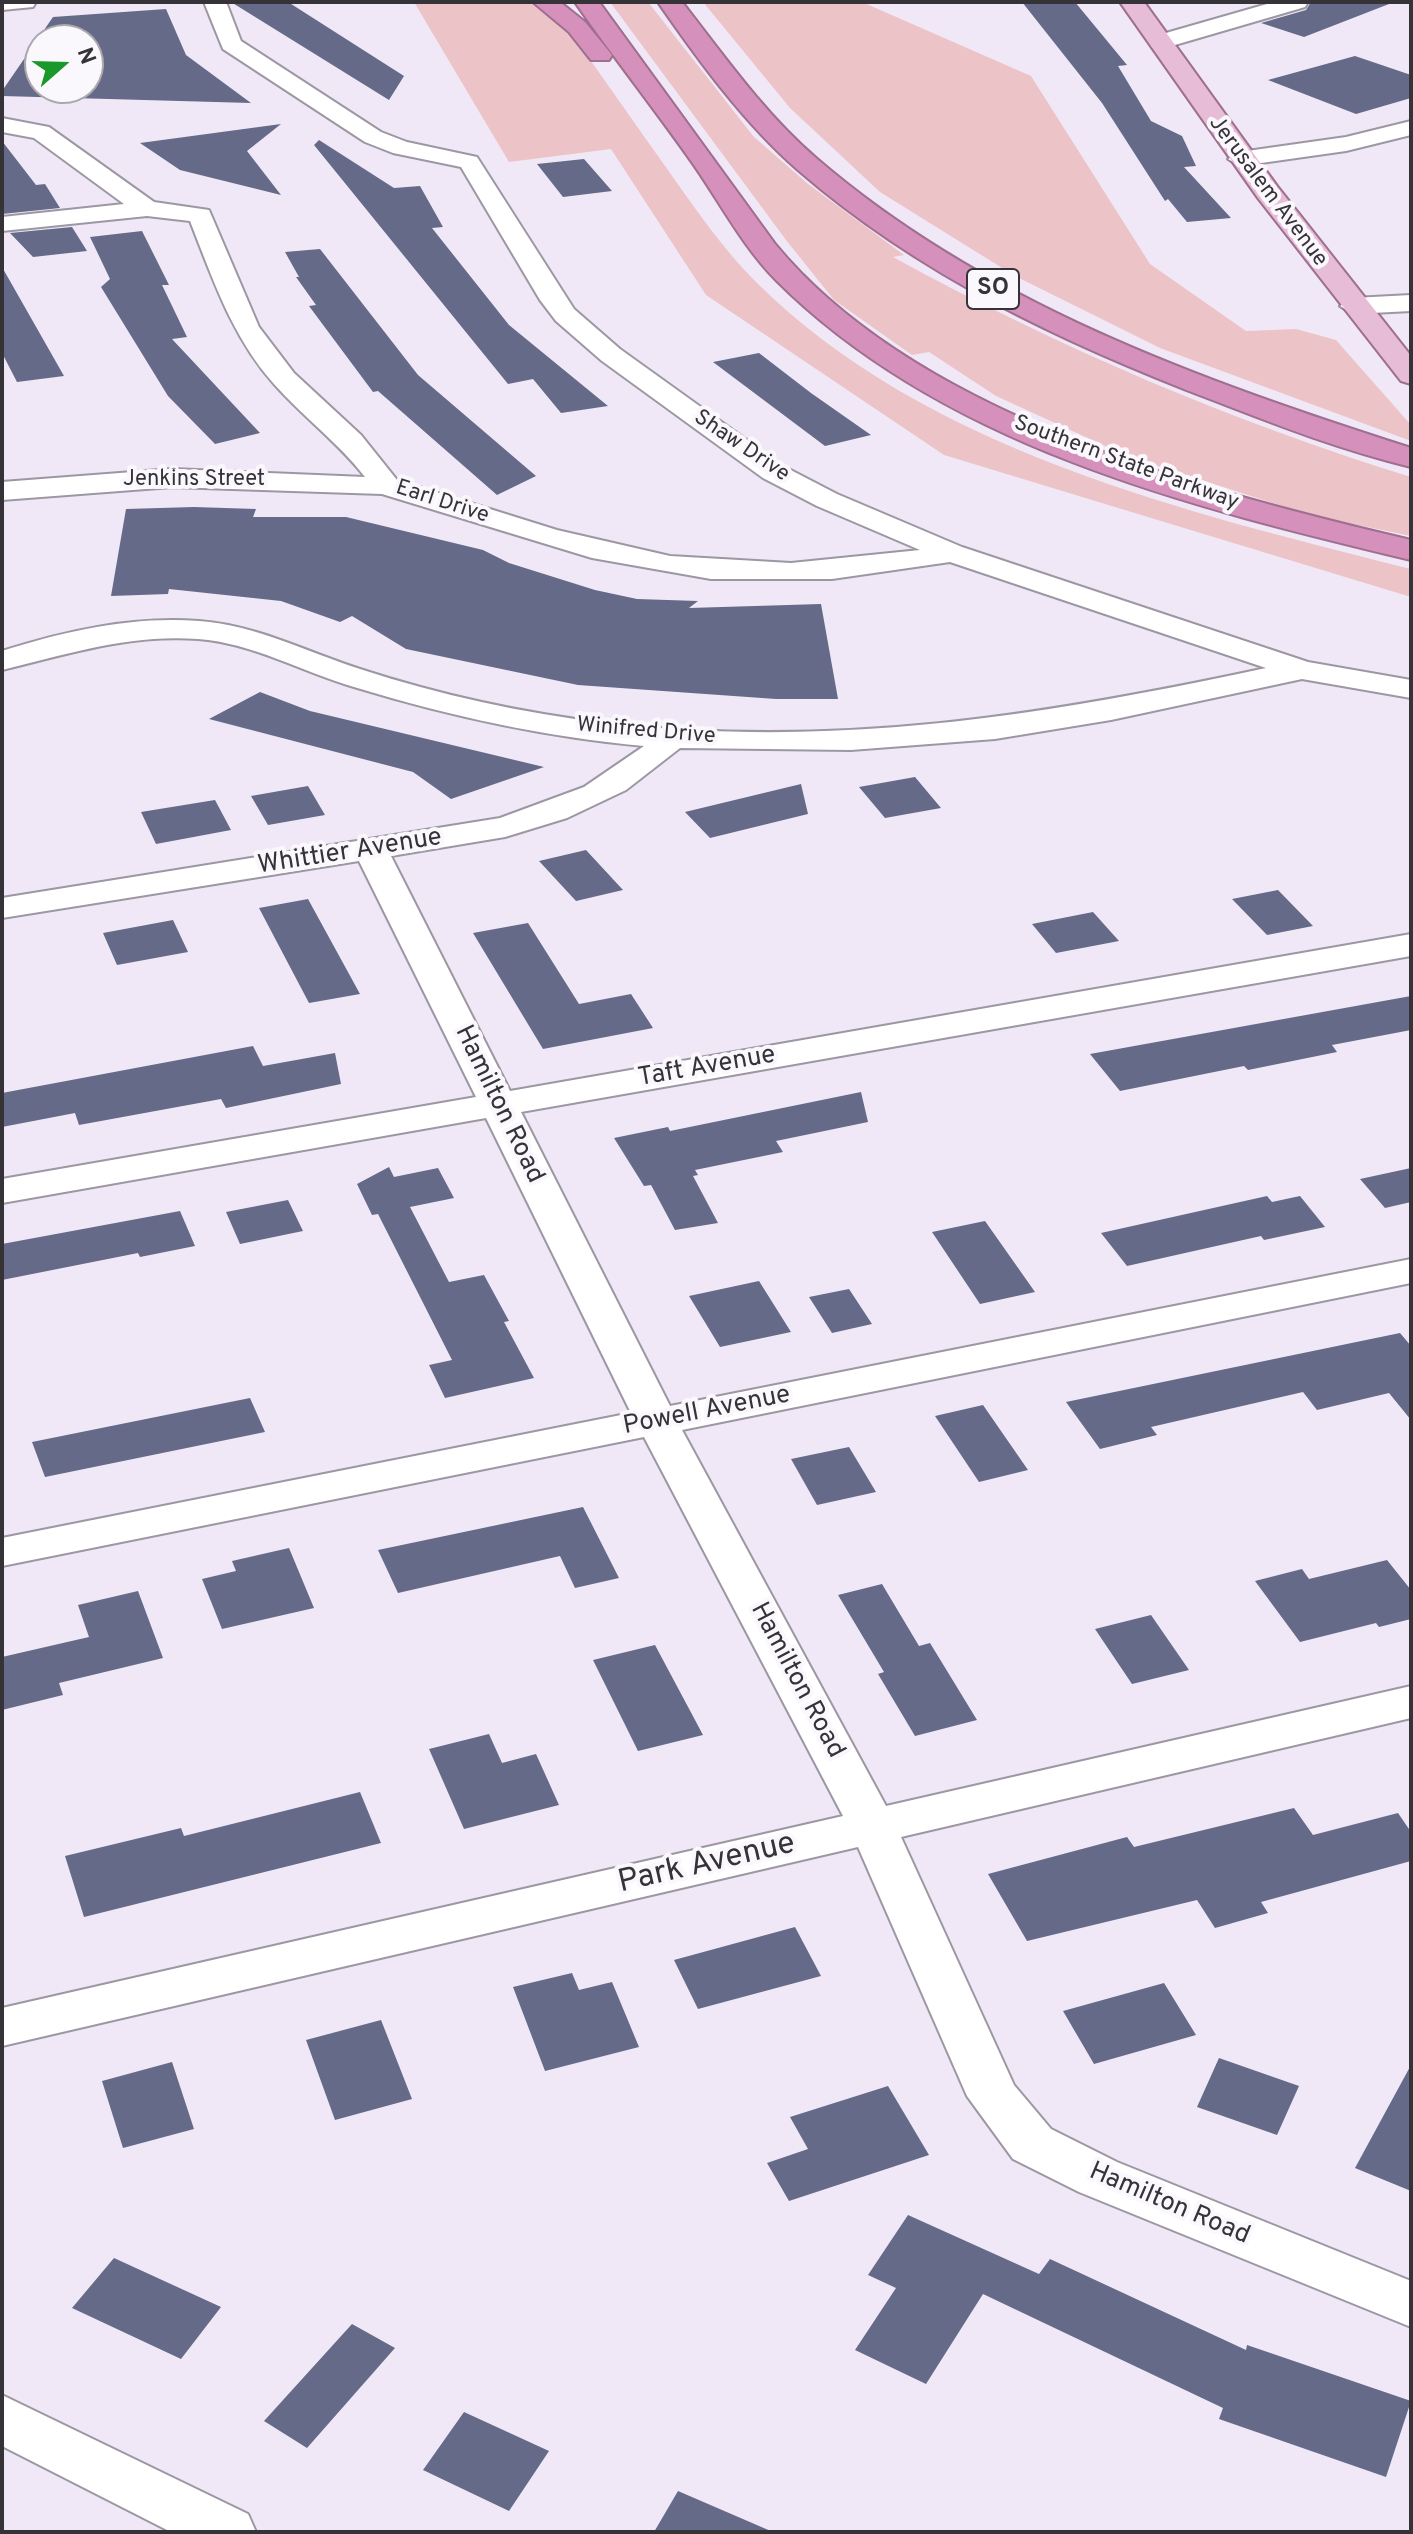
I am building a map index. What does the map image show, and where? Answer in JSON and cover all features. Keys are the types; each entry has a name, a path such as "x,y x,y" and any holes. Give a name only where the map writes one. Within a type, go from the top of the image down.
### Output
{"highway":[{"path":"545,2 585,35 629,95 706,164"},
{"name":"Southern State Parkway","path":"587,2 785,273 840,322 921,376 1031,431 1170,484 1303,524 1411,550"},
{"name":"SO","path":"670,2 776,135 824,179 909,240 1017,302 1138,358 1271,411 1404,456"}],"main road":[{"name":"Jerusalem Avenue","path":"1132,2 1240,159 1353,306 1411,375"}],"street":[{"path":"2,4 25,2"},
{"name":"Shaw Drive","path":"215,2 231,44 373,137 401,148 469,162 549,295 611,355 773,472 827,500 952,553 1302,670 1411,689"},
{"path":"1160,42 1297,2"},
{"name":"Earl Drive","path":"2,125 41,132 147,209 200,215 246,328 284,379 351,441 387,486 576,546 680,566 763,573 842,571 952,553"},
{"path":"1240,159 1346,144 1411,128"},
{"path":"2,224 147,209"},
{"path":"1353,306 1411,303"},
{"name":"Jenkins Street","path":"5,485 172,478 387,486"},
{"name":"Winifred Drive","path":"2,661 86,636 126,630 199,630 237,637 403,693 478,710 608,732 840,740 999,729 1302,670"},
{"path":"1207,690 1237,671 1240,656 1236,647"},
{"name":"Whittier Avenue","path":"2,908 505,827 568,808 617,785 674,736"},
{"name":"Hamilton Road","path":"371,850 657,1422 873,1827 993,2096 1032,2144 1098,2177 1411,2305"},
{"name":"Taft Avenue","path":"2,1191 1411,945"},
{"name":"Powell Avenue","path":"2,1552 1411,1271"},
{"name":"Park Avenue","path":"2,2027 873,1827 1397,1713"},
{"path":"2,2419 227,2532"}],"shaded area":[{"path":"414,2 531,2 569,30 700,215 744,269 824,341 898,390 979,432 1063,468 1238,524 1411,569 1411,597 944,455 706,295 611,149 509,162"},
{"path":"610,2 648,2 754,137 808,184 904,255 893,257 1018,322 1147,380 1278,432 1411,477 1411,536 1310,515 1127,456 996,396 929,352 912,355 834,300"},
{"path":"703,2 862,2 1031,76 1150,264 1246,331 1296,329 1336,340 1411,425 1411,441 1160,348 1015,276 880,192 790,108"}],"building":[{"path":"231,2 288,2 404,76 389,100"},
{"path":"1022,2 1075,2 1127,65 1118,66 1151,121 1182,136 1196,166 1184,167 1231,218 1187,222 1168,199 1165,201 1102,103"},
{"path":"1311,2 1389,4 1304,37 1261,23 1306,10"},
{"path":"166,9 186,55 251,103 104,99 104,24 48,24 53,17"},
{"path":"1355,56 1411,75 1411,98 1356,114 1268,80"},
{"path":"24,59 24,97 2,96 2,91"},
{"path":"281,124 247,151 281,195 180,170 140,143"},
{"path":"319,140 394,188 420,186 443,227 432,228 509,325 608,406 561,413 533,379 508,384 314,145"},
{"path":"2,141 36,185 45,184 60,208 2,214"},
{"path":"584,159 612,191 563,197 537,164"},
{"path":"72,227 87,251 33,257 10,233"},
{"path":"142,231 169,285 162,285 187,337 172,339 260,433 215,444 168,396 101,287 110,279 90,237"},
{"path":"320,249 418,375 536,476 497,495 378,391 373,392 309,306 316,305 296,277 299,277 285,252"},
{"path":"2,267 64,376 17,382 2,353"},
{"path":"759,353 871,435 825,446 713,362"},
{"path":"126,509 256,509 253,517 346,517 483,550 509,563 595,590 637,599 698,601 689,608 821,604 838,699 776,699 578,685 406,649 352,616 340,622 281,601 169,589 168,594 111,596"},
{"path":"260,692 310,711 544,767 451,799 413,772 209,719"},
{"path":"915,777 941,808 885,818 859,787"},
{"path":"801,784 808,814 710,838 685,812"},
{"path":"308,786 325,815 268,825 251,796"},
{"path":"215,800 231,830 156,844 141,812"},
{"path":"586,850 623,890 576,901 539,861"},
{"path":"1278,890 1313,926 1267,935 1232,899"},
{"path":"308,899 360,994 309,1003 259,908"},
{"path":"1093,912 1119,941 1056,953 1032,924"},
{"path":"173,920 188,952 117,965 103,933"},
{"path":"528,923 579,1004 631,994 653,1028 543,1049 473,933"},
{"path":"1411,996 1411,1030 1332,1045 1337,1052 1248,1070 1244,1066 1120,1091 1090,1054"},
{"path":"253,1046 263,1066 335,1053 341,1084 226,1108 221,1099 79,1125 75,1113 2,1127 2,1093"},
{"path":"861,1092 868,1122 776,1141 783,1152 695,1170 698,1175 693,1176 718,1223 675,1230 651,1185 644,1186 614,1138 668,1127 670,1131"},
{"path":"389,1167 394,1177 438,1168 454,1198 410,1207 449,1282 484,1275 509,1321 504,1322 534,1378 445,1398 429,1365 452,1360 378,1214 372,1215 357,1184"},
{"path":"1411,1168 1411,1202 1385,1208 1360,1179"},
{"path":"1267,1196 1272,1202 1300,1196 1325,1227 1264,1240 1261,1236 1127,1266 1101,1233"},
{"path":"288,1200 303,1231 240,1244 226,1212"},
{"path":"180,1211 195,1246 140,1257 138,1253 2,1280 2,1244"},
{"path":"985,1221 1035,1292 980,1304 932,1232"},
{"path":"759,1281 791,1332 720,1347 689,1296"},
{"path":"849,1289 872,1324 832,1333 809,1297"},
{"path":"1400,1333 1411,1346 1411,1420 1389,1393 1317,1410 1303,1392 1151,1427 1157,1435 1100,1449 1066,1402"},
{"path":"250,1398 265,1432 45,1477 32,1442"},
{"path":"983,1405 1028,1470 979,1482 935,1416"},
{"path":"849,1447 876,1492 817,1505 791,1459"},
{"path":"583,1507 619,1578 575,1588 560,1556 398,1593 378,1550"},
{"path":"289,1548 314,1608 222,1629 202,1579 236,1571 232,1561"},
{"path":"1387,1560 1411,1590 1411,1619 1379,1627 1376,1623 1300,1642 1255,1581 1302,1569 1309,1579"},
{"path":"882,1584 919,1646 930,1643 977,1720 915,1736 878,1674 884,1672 838,1595"},
{"path":"138,1591 163,1658 59,1683 63,1695 2,1710 2,1657 89,1637 78,1605"},
{"path":"1151,1615 1189,1670 1132,1684 1095,1629"},
{"path":"655,1645 703,1735 638,1751 593,1660"},
{"path":"489,1734 502,1763 536,1754 559,1805 464,1829 429,1749"},
{"path":"360,1792 381,1843 84,1917 65,1856 181,1828 184,1836"},
{"path":"1294,1808 1313,1835 1398,1813 1411,1832 1411,1861 1261,1902 1268,1913 1215,1928 1197,1900 1027,1941 988,1874 1127,1837 1134,1847"},
{"path":"795,1927 821,1976 698,2009 674,1960"},
{"path":"572,1973 579,1990 612,1982 639,2047 545,2071 513,1987"},
{"path":"1164,1983 1196,2035 1094,2064 1063,2011"},
{"path":"381,2020 412,2099 335,2120 306,2040"},
{"path":"1219,2058 1299,2086 1277,2135 1197,2107"},
{"path":"172,2062 194,2129 123,2148 102,2081"},
{"path":"1411,2065 1411,2191 1355,2168"},
{"path":"888,2086 929,2155 789,2201 767,2163 808,2149 790,2117"},
{"path":"908,2215 1039,2274 1050,2259 1246,2350 1247,2345 1411,2401 1386,2477 1219,2419 1223,2408 983,2294 926,2384 855,2350 896,2288 868,2275"},
{"path":"114,2258 221,2307 181,2359 72,2308"},
{"path":"352,2324 395,2348 307,2448 264,2421"},
{"path":"464,2412 549,2451 509,2511 423,2470"},
{"path":"678,2491 773,2532 654,2532"}]}
